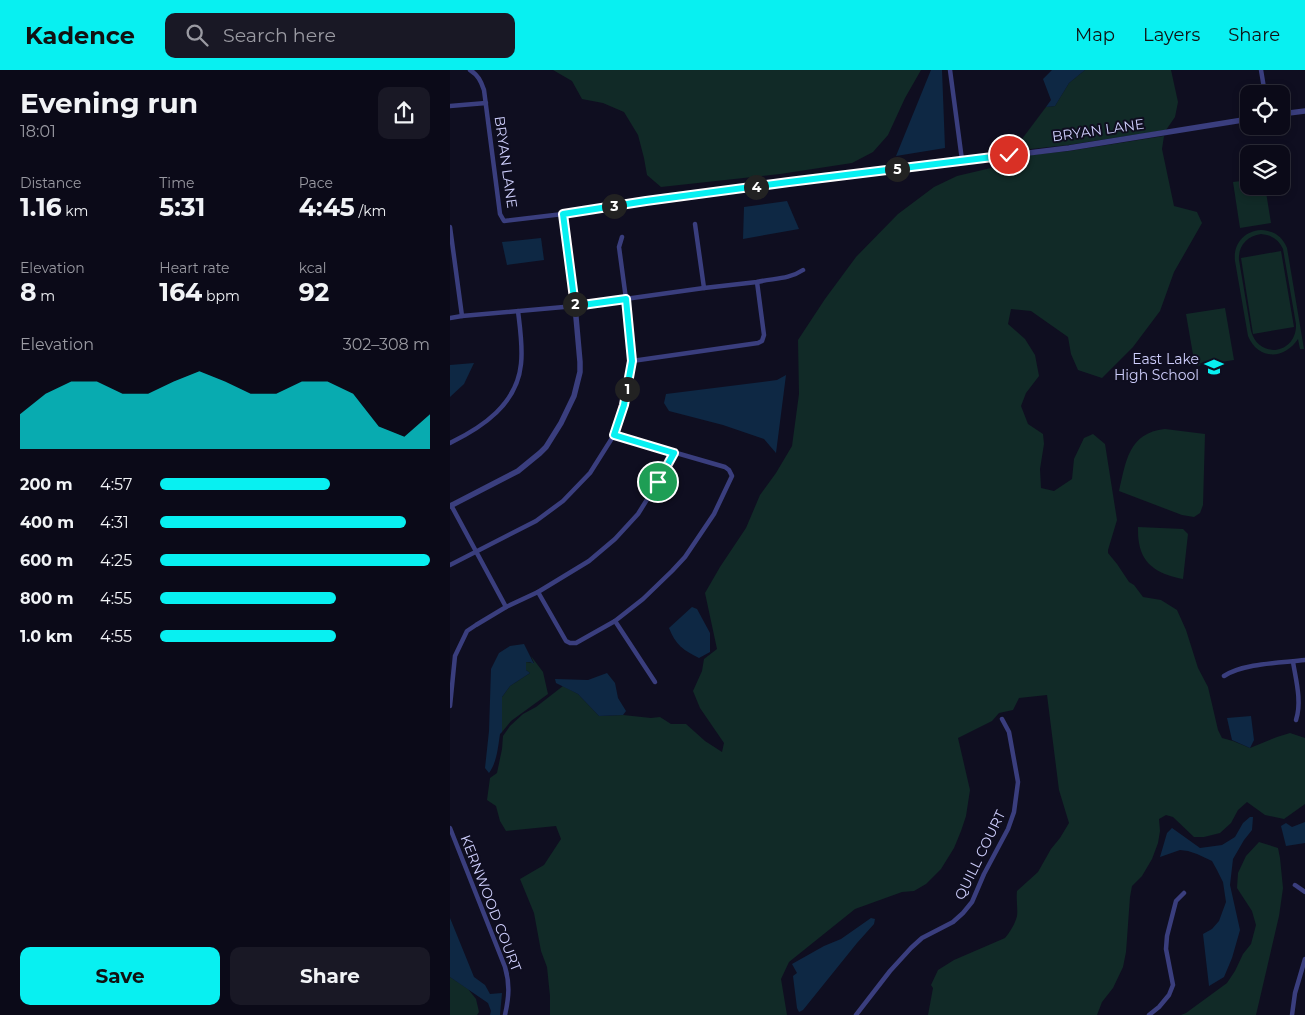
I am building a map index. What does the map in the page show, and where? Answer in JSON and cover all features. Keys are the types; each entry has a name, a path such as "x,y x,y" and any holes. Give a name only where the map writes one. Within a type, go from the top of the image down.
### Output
{"street":[{"name":"BRYAN LANE","path":"470,70 481,81 484,90 500,214 504,221 962,160 1069,148 1240,120"},
{"path":"950,70 962,160"},
{"path":"1261,70 1264,85"},
{"name":"BRYAN LANE","path":"450,106 486,103"},
{"path":"1290,113 1305,111"},
{"path":"506,607 450,505 518,471 546,447 574,396 580,372 575,306 563,214"},
{"path":"695,224 704,288"},
{"path":"450,227 462,316"},
{"path":"450,565 476,550 536,521 563,500 590,473 614,435 624,405 632,361 619,247 622,237"},
{"path":"450,318 575,306 757,282 794,276 803,270"},
{"path":"632,361 762,341 764,335 757,282"},
{"path":"450,443 466,435 496,413 510,398 522,364 518,311"},
{"path":"538,592 566,641 570,643 576,642 615,622 643,599 685,557 714,514 732,476 730,470 725,466 614,435"},
{"path":"450,706 455,656 467,631 506,607 538,592 589,561 615,539 638,514 674,453"},
{"path":"615,622 655,682"},
{"path":"1224,676 1230,672 1248,667 1305,660"},
{"path":"1293,662 1299,703 1296,720"},
{"name":"QUILL COURT","path":"856,1015 890,971 911,948 922,938 953,922 972,902 984,874 1008,829 1014,812 1018,782 1009,732 1002,719"},
{"name":"KERNWOOD COURT","path":"450,828 506,966 509,979 509,999 505,1015"},
{"path":"1295,886 1305,892"},
{"path":"1150,1015 1169,996 1173,985 1166,949 1167,936 1176,902 1184,892"},
{"path":"1292,1015 1295,992 1305,959"}],"green space":[{"path":"553,70 921,70 905,98 888,135 873,152 852,163 780,174 661,187 647,175 638,135 624,112 603,103 582,99 572,81"},
{"path":"1085,70 1171,70 1178,102 1175,117 1166,130 1022,150 1022,139 1046,107 1055,106 1069,83"},
{"path":"1164,136 1162,149 1174,206 1197,212 1202,223 1174,272 1160,311 1133,347 1102,378 1078,370 1071,354 1068,337 1031,311 1011,309 1008,324 1025,339 1035,355 1039,376 1026,393 1021,406 1028,424 1043,434 1044,444 1040,469 1041,488 1054,491 1072,479 1074,459 1084,438 1093,434 1105,444 1117,520 1108,553 1129,582 1134,585 1143,597 1161,600 1177,610 1186,630 1198,668 1208,687 1218,730 1222,738 1250,748 1290,733 1305,738 1305,804 1284,819 1265,815 1247,802 1238,810 1231,823 1220,833 1204,837 1194,837 1173,817 1166,815 1159,819 1158,843 1152,859 1142,876 1132,886 1123,967 1113,988 1102,1002 1097,1015 928,1015 933,988 931,985 938,970 954,960 1005,938 1017,916 1017,891 1038,872 1069,823 1059,790 1047,695 1019,698 1013,710 999,713 992,721 958,738 970,790 966,816 961,831 954,848 941,869 926,884 914,891 902,892 855,909 789,962 781,979 787,1015 550,1015 547,967 541,951 534,913 520,879 544,865 561,839 556,826 506,831 500,821 496,806 487,800 490,778 497,773 503,736 510,726 523,714 536,707 563,686 578,694 599,716 660,717 671,724 686,724 705,741 722,752 724,743 700,708 693,691 702,671 704,659 717,649 705,593 746,528 760,495 792,446 799,394 798,340 825,299 856,257 898,214 934,187 957,176 991,168 1021,156 1069,151"},
{"path":"1240,181 1240,195 1266,195 1271,223 1240,228 1233,182"},
{"path":"1261,230 1274,233 1283,240 1287,248 1304,349 1300,349 1298,339 1286,351 1279,354 1265,353 1258,350 1252,344 1248,336 1235,255 1241,240 1249,233","holes":["1261,234 1275,238 1283,249 1296,324 1295,334 1291,342 1277,350 1262,346 1255,340 1251,331 1239,260 1240,250 1244,243 1248,239"]},
{"path":"1281,251 1294,327 1253,334 1241,258"},
{"path":"1225,308 1234,360 1195,366 1186,314"},
{"path":"1165,429 1205,434 1203,505 1200,513 1194,517 1182,515 1119,491 1127,460 1136,443 1143,436"},
{"path":"1138,527 1183,529 1188,534 1183,579 1161,572 1149,564 1141,551"},
{"path":"531,656 543,672 548,694 511,721 502,732 502,697 510,686 530,673 526,670 525,662 534,663"},
{"path":"1259,842 1278,848 1283,888 1279,916 1256,1015 1181,1015 1227,983 1243,954 1251,944 1256,925 1252,911 1237,888 1238,873 1246,856"},
{"path":"450,977 468,989 476,999 479,1012 477,1015 450,1015"}],"water":[{"path":"931,70 942,70 945,148 896,156"},
{"path":"1052,70 1085,70 1069,83 1055,106 1046,107 1051,100 1043,79"},
{"path":"787,201 799,229 743,239 744,207"},
{"path":"541,238 544,260 507,265 502,242"},
{"path":"474,363 464,384 450,397 450,365"},
{"path":"786,375 776,453 764,439 723,425 669,411 664,403 666,394 777,380"},
{"path":"692,607 697,609 710,633 710,652 699,658 681,646 669,628"},
{"path":"524,644 534,664 526,662 526,670 530,673 510,686 502,697 502,732 492,769 489,773 485,768 489,731 491,669 499,653 510,646"},
{"path":"607,673 615,683 618,698 626,711 623,715 599,716 578,694 556,683 555,679 588,680"},
{"path":"1251,716 1254,740 1250,748 1232,740 1227,718"},
{"path":"1250,817 1253,817 1252,830 1233,859 1230,885 1240,930 1224,977 1209,986 1203,934 1212,929 1219,921 1226,902 1223,882 1212,861 1197,854 1180,850 1160,857 1167,833 1172,828 1200,848 1222,845 1235,837 1243,823"},
{"path":"1305,822 1305,843 1286,846 1281,826 1286,823 1292,827"},
{"path":"450,918 474,977 485,985 490,994 502,993 500,1015 490,1015 491,1011 488,1003 450,977"},
{"path":"871,918 875,919 874,924 803,1010 799,1012 793,976 797,973 792,964 841,939"}],"place":[{"name":"East Lake High School","path":"1214,367"}],"route":[{"path":"658,482 674,453 614,435 624,405 632,361 626,299 575,306 563,214 789,182 1009,155"}]}
